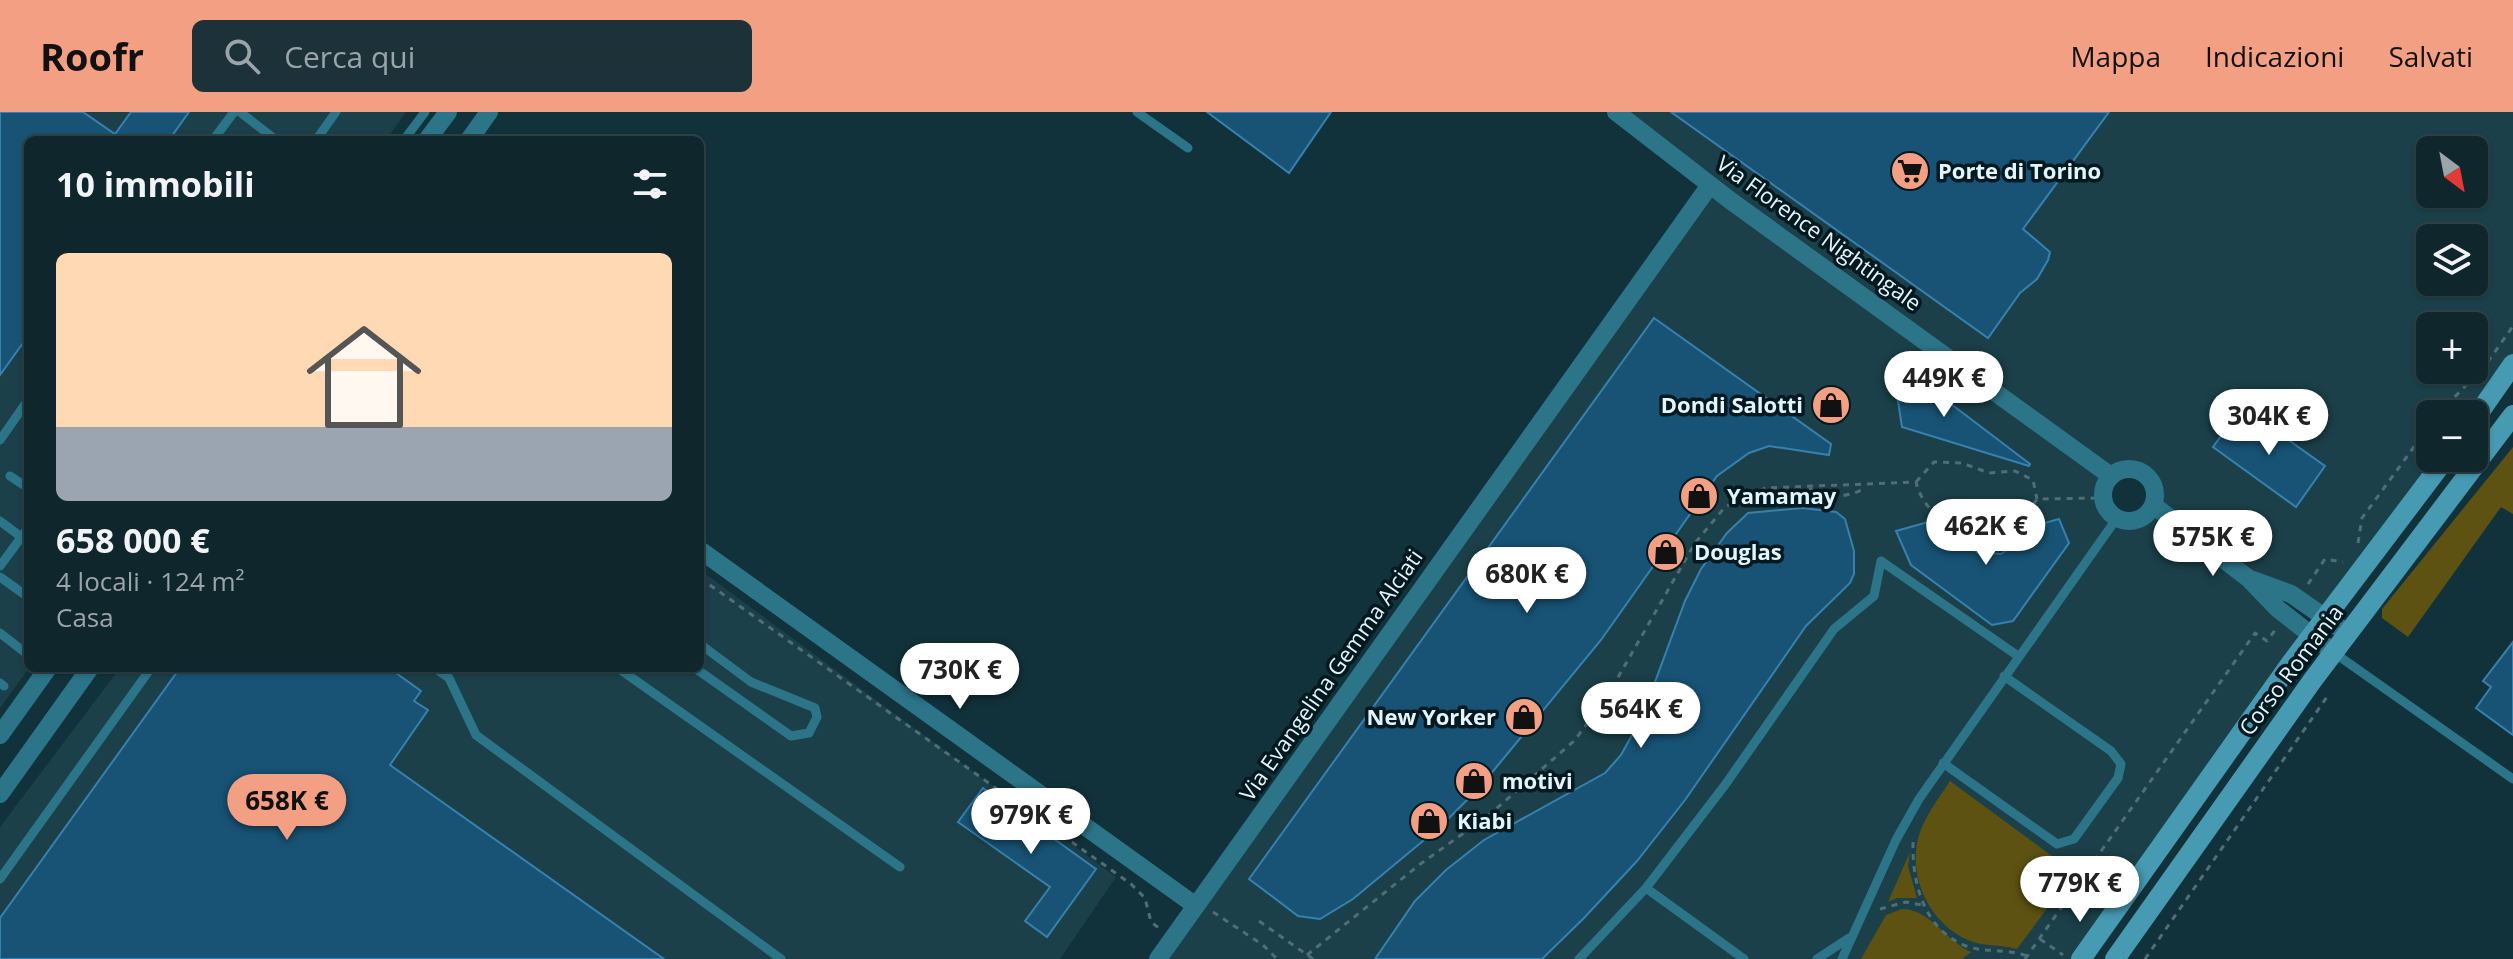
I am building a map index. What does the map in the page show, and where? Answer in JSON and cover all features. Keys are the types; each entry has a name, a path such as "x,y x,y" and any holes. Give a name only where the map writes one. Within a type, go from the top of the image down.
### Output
{"main road":[{"path":"2488,400 2513,364"},
{"name":"Corso Romania","path":"2115,959 2333,652 2513,415"},
{"name":"Corso Romania","path":"2081,959 2312,636 2436,472"}],"street":[{"path":"472,136 489,112"},
{"name":"Via Florence Nightingale","path":"1616,112 1710,185 2111,476"},
{"path":"429,136 437,116 457,136"},
{"name":"Via Evangelina Gemma Alciati","path":"1158,959 1710,185"},
{"path":"2124,469 2141,471 2154,486 2153,505 2140,518 2117,518 2103,498 2111,476 2124,469"},
{"path":"2153,505 2248,578 2278,609 2333,652"},
{"path":"704,553 1198,904"},
{"path":"2248,578 2291,594 2347,633"},
{"path":"0,735 45,672"},
{"path":"0,794 87,672"}],"lane":[{"path":"216,136 234,112"},
{"path":"240,112 271,136"},
{"path":"319,136 336,112"},
{"path":"1137,112 1188,148"},
{"path":"410,136 437,116"},
{"path":"0,440 24,406"},
{"path":"10,476 24,485"},
{"path":"1842,959 1849,938 1913,809 2117,518"},
{"path":"0,521 24,534"},
{"path":"0,566 24,537"},
{"path":"1579,959 1646,888 1725,785 1834,629 1874,596 1881,561 2018,656"},
{"path":"0,577 24,594"},
{"path":"0,633 24,652"},
{"path":"701,672 791,736 809,733 817,717 815,708 751,682 704,647"},
{"path":"2333,652 2513,779"},
{"path":"0,879 148,672"},
{"path":"441,672 449,678 476,735 781,959"},
{"path":"624,672 900,867"},
{"path":"1943,763 2057,844 2074,839 2118,778 2118,757 2004,676"},
{"path":"1646,888 1744,959"},
{"path":"1817,959 1849,938"}],"path":[{"path":"2452,400 2485,366 2513,326"},
{"path":"2357,544 2362,518 2416,444"},
{"path":"1307,955 1419,865 1489,815 1574,741 1605,700 1695,543 1725,507 1765,488 1916,482 1934,462 1962,463 1989,473 2015,471 2033,480 2037,499 2017,530 1988,549 1952,528 1920,499 1916,482"},
{"path":"1806,487 1818,494 1851,496 1868,486"},
{"path":"2037,499 2103,498"},
{"path":"2303,591 2325,559 2343,562 2349,556"},
{"path":"704,581 1131,884 1145,898 1151,922 1173,938"},
{"path":"1913,809 1912,864 1922,905 1941,928 1965,946 1983,950 1998,948 2026,958 2255,633 2267,641 2277,628"},
{"path":"2145,959 2329,694"},
{"path":"1861,918 1893,903 1922,905"},
{"path":"1198,904 1263,945 1277,959"},
{"path":"1259,921 1313,959"},
{"path":"2039,938 2070,959"}],"shaded area":[{"path":"0,112 406,112 389,136 24,136 26,672 0,708"},
{"path":"1616,112 2513,112 2513,364 2485,400 2416,400 2416,472 2436,472 2327,618 2250,579 2312,636 2081,959 1158,959 1710,185","holes":["2133,469 2151,480 2155,499 2146,514 2124,520 2110,512 2103,490 2116,472"]},
{"path":"2513,447 2513,514 2501,507 2408,637 2382,618 2382,609"},
{"path":"704,573 1116,877 1060,959 0,959 0,827 117,672 704,672"},
{"path":"1950,781 2074,872 2017,949 1968,940 1942,922 1924,896 1916,866 1919,835"},
{"path":"1910,852 1908,866 1917,898 1897,898 1888,902"},
{"path":"1902,909 1921,914 1971,952 1962,959 1861,959 1886,915"}],"building":[{"path":"0,112 83,112 115,134 131,112 189,112 172,136 24,136 24,342 0,375"},
{"path":"1207,112 1331,112 1289,173"},
{"name":"Porte di Torino","path":"1671,112 2109,112 2023,229 2050,252 2048,260 2037,279 2020,293 1988,338"},
{"path":"1654,318 1831,444 1829,455 1769,446 1749,453 1717,476 1601,640 1480,787 1441,826 1353,899 1320,919 1298,916 1249,879"},
{"path":"1905,369 2029,466 1902,427 1895,382"},
{"path":"2242,407 2325,466 2296,507 2213,447"},
{"path":"1803,508 1836,512 1845,519 1854,551 1854,574 1850,583 1806,626 1685,800 1637,861 1584,918 1542,959 1375,959 1415,901 1446,870 1484,840 1605,773 1621,755 1642,717 1685,601 1701,569 1727,533 1748,513"},
{"path":"2059,519 2069,543 2013,621 1992,625 1911,565 1896,531 1928,522 1977,552 2001,554 2020,540 2023,529"},
{"path":"2513,642 2513,735 2476,708 2491,687 2483,681"},
{"path":"177,672 395,672 421,691 414,701 428,710 390,765 664,959 0,959 0,918"},
{"path":"983,788 1096,869 1047,937 1025,921 1050,887 958,822"}],"place":[{"name":"Porte di Torino","path":"1910,171"},
{"name":"Dondi Salotti","path":"1831,405"},
{"name":"Yamamay","path":"1699,496"},
{"name":"Douglas","path":"1666,552"},
{"name":"New Yorker","path":"1524,717"},
{"name":"motivi","path":"1474,781"},
{"name":"Kiabi","path":"1429,821"}]}
